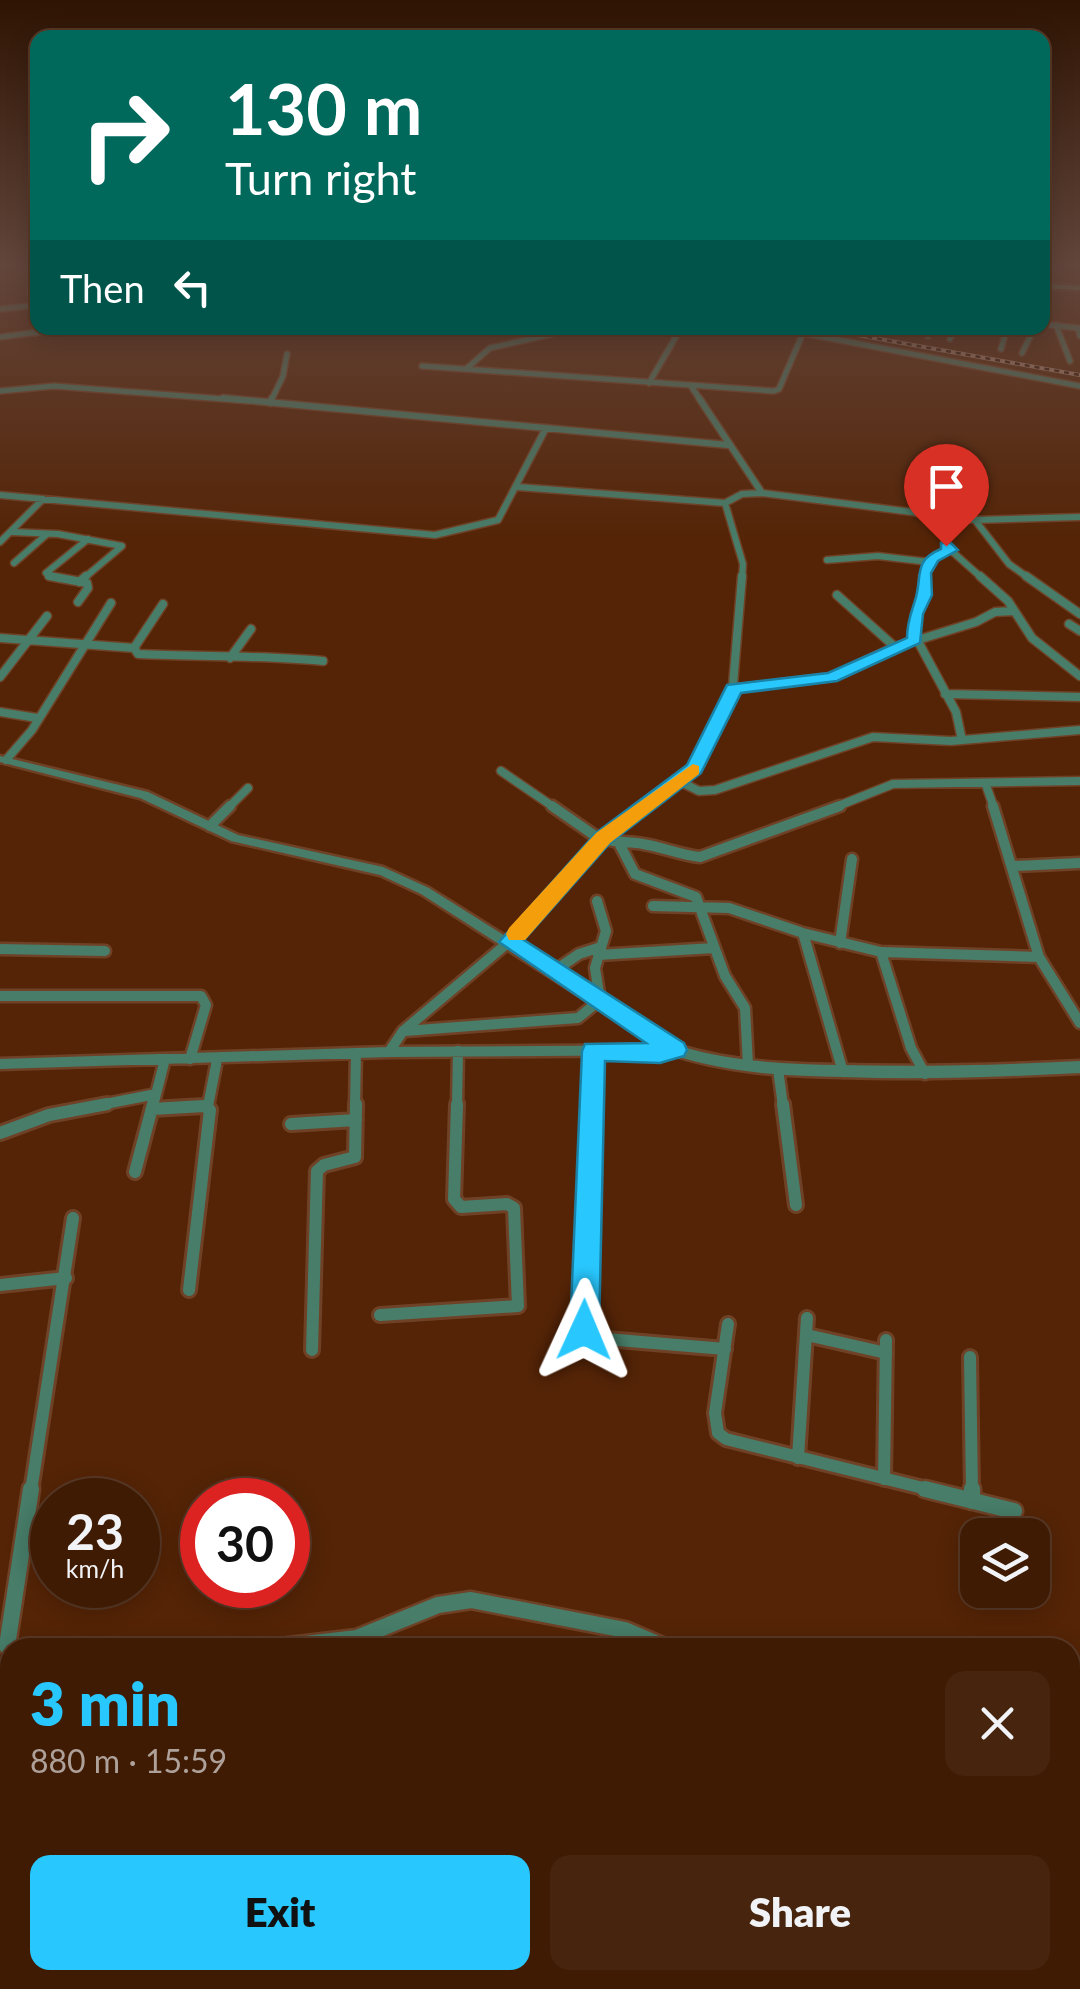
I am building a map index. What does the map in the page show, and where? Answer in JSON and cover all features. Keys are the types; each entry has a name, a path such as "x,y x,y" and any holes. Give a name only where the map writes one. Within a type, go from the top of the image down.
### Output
{"street":[{"path":"270,403 283,376 287,356"},
{"path":"466,369 481,356"},
{"path":"649,383 665,356"},
{"path":"422,366 777,390 793,356"},
{"path":"922,356 1080,386"},
{"path":"1068,356 1070,361"},
{"path":"0,391 54,386 728,444"},
{"path":"691,386 762,493"},
{"path":"0,494 420,536 491,524 504,514 546,428"},
{"path":"518,487 725,504 742,494 762,493 974,520 1080,517"},
{"path":"0,542 43,499"},
{"path":"389,1052 403,1031 510,942 604,838 698,764 732,697 743,564 725,504"},
{"path":"974,520 1009,564 1080,614"},
{"path":"12,532 88,539 122,547 79,582"},
{"path":"943,532 943,543 1001,594 1032,638 1080,676"},
{"path":"14,562 46,534"},
{"path":"78,602 88,586 50,577 46,571 88,539"},
{"path":"827,560 878,556 928,562 951,550"},
{"path":"928,562 922,580 924,595 915,614 915,640 956,712 962,740"},
{"path":"837,596 895,647"},
{"path":"111,603 38,718 3,759 144,794 235,838 383,871 425,891 510,942 675,1050 700,1059 778,1069 925,1074 1080,1068"},
{"path":"134,648 163,604"},
{"path":"732,688 831,677 895,647 976,622 995,612 1014,611"},
{"path":"0,677 47,616"},
{"path":"1069,624 1080,631"},
{"path":"229,659 251,629"},
{"path":"0,638 134,648"},
{"path":"134,648 138,654 229,659 250,654 324,661"},
{"path":"945,694 1080,697"},
{"path":"0,712 38,718"},
{"path":"678,782 699,791 715,790 873,736 962,740 1080,730"},
{"path":"500,771 620,846 640,844 700,857 766,836 893,784 1080,781"},
{"path":"986,785 1014,866 1039,958 1080,1024"},
{"path":"210,826 248,788"},
{"path":"620,846 635,874 696,897 714,948 745,1008 748,1065"},
{"path":"840,942 852,860"},
{"path":"1014,866 1080,863"},
{"path":"597,901 606,931 595,968 600,1000"},
{"path":"654,906 729,908 803,933 881,952 1039,958"},
{"path":"803,933 843,1072"},
{"path":"554,971 579,954 714,948"},
{"path":"0,949 105,950"},
{"path":"881,952 912,1048 925,1074"},
{"path":"0,996 202,996 206,1005 190,1059"},
{"path":"403,1031 578,1018 600,1000"},
{"path":"0,1064 389,1052 675,1050"},
{"path":"380,1315 518,1306 514,1208 507,1204 460,1207 454,1199 458,1051"},
{"path":"594,1051 584,1330 594,1338 725,1349"},
{"path":"312,1350 316,1172 324,1165 354,1159 356,1053"},
{"path":"135,1172 165,1059"},
{"path":"189,1290 208,1107 218,1060"},
{"path":"778,1069 796,1205"},
{"path":"0,1133 49,1115 156,1094"},
{"path":"152,1110 208,1107"},
{"path":"291,1124 356,1120"},
{"path":"9,1638 73,1218"},
{"path":"0,1286 66,1278"},
{"path":"798,1458 807,1318"},
{"path":"728,1324 714,1414 718,1433 737,1444 1014,1512"},
{"path":"806,1335 886,1346 884,1479"},
{"path":"970,1357 972,1501"},
{"path":"357,1638 438,1605 471,1600 625,1630 644,1638"}],"railway":[{"path":"973,356 1080,375"}],"slow traffic":[{"path":"517,934 603,838 693,770"}],"route":[{"path":"584,1330 594,1051 675,1050 510,942 603,838 698,764 732,697 732,688 831,677 915,640 915,614 924,595 923,573 932,558 951,550 946,546"}]}
